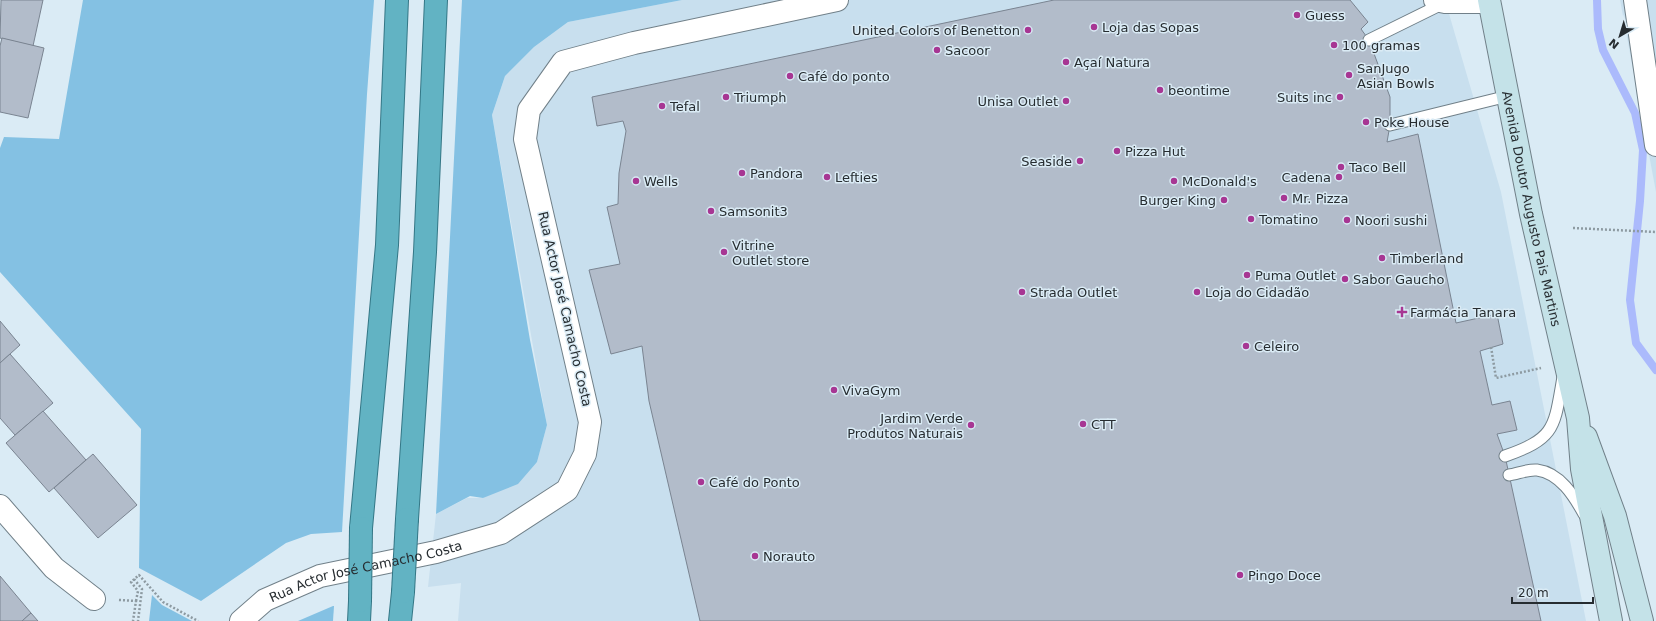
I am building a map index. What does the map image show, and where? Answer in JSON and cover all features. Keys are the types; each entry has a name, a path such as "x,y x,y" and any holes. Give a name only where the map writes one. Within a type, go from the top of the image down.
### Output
{"highway":[{"path":"360,611 361,528 387,245 397,0"},
{"path":"400,621 425,252 436,0"}],"main road":[{"name":"Avenida Doutor Augusto Pais Martins","path":"1489,1 1532,214 1578,418 1599,470 1615,516 1642,621"},
{"name":"Avenida Doutor Augusto Pais Martins","path":"1578,418 1582,469 1611,621"}],"street":[{"name":"Rua Actor José Camacho Costa","path":"242,621 265,600 320,576 436,552 501,533 567,490 585,454 590,422 526,139 529,110 563,62 634,43 837,0"},
{"path":"1635,0 1656,145"},
{"path":"1440,1 1489,1"},
{"path":"0,506 54,568 94,599"}],"lane":[{"path":"1369,40 1440,1"},
{"path":"1390,125 1508,96"},
{"path":"1505,456 1529,448 1544,438 1552,425 1556,413 1565,363"},
{"path":"1509,476 1535,470 1547,473 1573,494 1593,530"}],"path":[{"path":"1574,228 1656,232"},
{"path":"1491,347 1496,378 1519,373"},
{"path":"133,621 138,590 130,582 139,575 162,602 198,621"},
{"path":"134,579 142,589 138,621"},
{"path":"94,599 136,601"}],"shaded area":[{"path":"83,0 374,0 367,94 342,532 311,534 286,543 201,601 139,568 141,429 0,272 0,148 4,137 59,139"},
{"path":"462,0 682,0 568,22 534,47 505,76 492,115 530,340 547,425 537,462 518,484 483,498 470,496 436,514"},
{"name":"Strada Outlet","path":"682,0 1445,0 1501,192 1586,621 458,621 461,583 428,587 436,514 467,498 483,498 537,462 547,425 492,115 505,76 534,47 568,22"},
{"path":"1620,0 1656,0 1656,192"},
{"path":"152,595 162,605 192,621 149,621"},
{"path":"333,606 333,621 298,621"}],"building":[{"path":"1,0 43,0 33,46 0,38"},
{"name":"Strada Outlet","path":"1054,0 1350,0 1368,22 1361,29 1369,40 1390,97 1390,125 1387,142 1418,134 1456,323 1497,314 1503,344 1480,351 1492,405 1510,401 1517,430 1497,434 1505,456 1541,621 700,621 649,401 642,346 611,354 589,270 620,264 607,207 618,204 619,173 626,131 623,121 597,126 592,97"},
{"path":"2,38 44,48 28,118 0,112 0,46"},
{"path":"0,321 20,345 0,363"},
{"path":"10,354 53,403 15,435 0,418 0,363"},
{"path":"43,411 86,460 49,492 6,443"},
{"path":"93,454 137,505 98,538 54,488"},
{"path":"0,576 31,613 22,621 0,621"},
{"path":"31,613 38,621 22,621"}],"waterway":[{"path":"1597,0 1598,29 1603,50 1635,113 1643,150 1640,201 1630,300 1636,343 1656,370"}],"place":[{"name":"Guess","path":"1297,15"},
{"name":"Loja das Sopas","path":"1094,27"},
{"name":"United Colors of Benetton","path":"1028,30"},
{"name":"100 gramas","path":"1334,45"},
{"name":"Sacoor","path":"937,50"},
{"name":"Açaí Natura","path":"1066,62"},
{"name":"SanJugo Asian Bowls","path":"1349,75"},
{"name":"Café do ponto","path":"790,76"},
{"name":"beontime","path":"1160,90"},
{"name":"Triumph","path":"726,97"},
{"name":"Suits inc","path":"1340,97"},
{"name":"Unisa Outlet","path":"1066,101"},
{"name":"Tefal","path":"662,106"},
{"name":"Poke House","path":"1366,122"},
{"name":"Pizza Hut","path":"1117,151"},
{"name":"Seaside","path":"1080,161"},
{"name":"Taco Bell","path":"1341,167"},
{"name":"Pandora","path":"742,173"},
{"name":"Lefties","path":"827,177"},
{"name":"Cadena","path":"1339,177"},
{"name":"Wells","path":"636,181"},
{"name":"McDonald's","path":"1174,181"},
{"name":"Mr. Pizza","path":"1284,198"},
{"name":"Burger King","path":"1224,200"},
{"name":"Samsonit3","path":"711,211"},
{"name":"Tomatino","path":"1251,219"},
{"name":"Noori sushi","path":"1347,220"},
{"name":"Vitrine Outlet store","path":"724,252"},
{"name":"Timberland","path":"1382,258"},
{"name":"Puma Outlet","path":"1247,275"},
{"name":"Sabor Gaucho","path":"1345,279"},
{"name":"Strada Outlet","path":"1022,292"},
{"name":"Loja do Cidadão","path":"1197,292"},
{"name":"Farmácia Tanara","path":"1402,312"},
{"name":"Celeiro","path":"1246,346"},
{"name":"VivaGym","path":"834,390"},
{"name":"CTT","path":"1083,424"},
{"name":"Jardim Verde Produtos Naturais","path":"971,425"},
{"name":"Café do Ponto","path":"701,482"},
{"name":"Norauto","path":"755,556"},
{"name":"Pingo Doce","path":"1240,575"}]}
